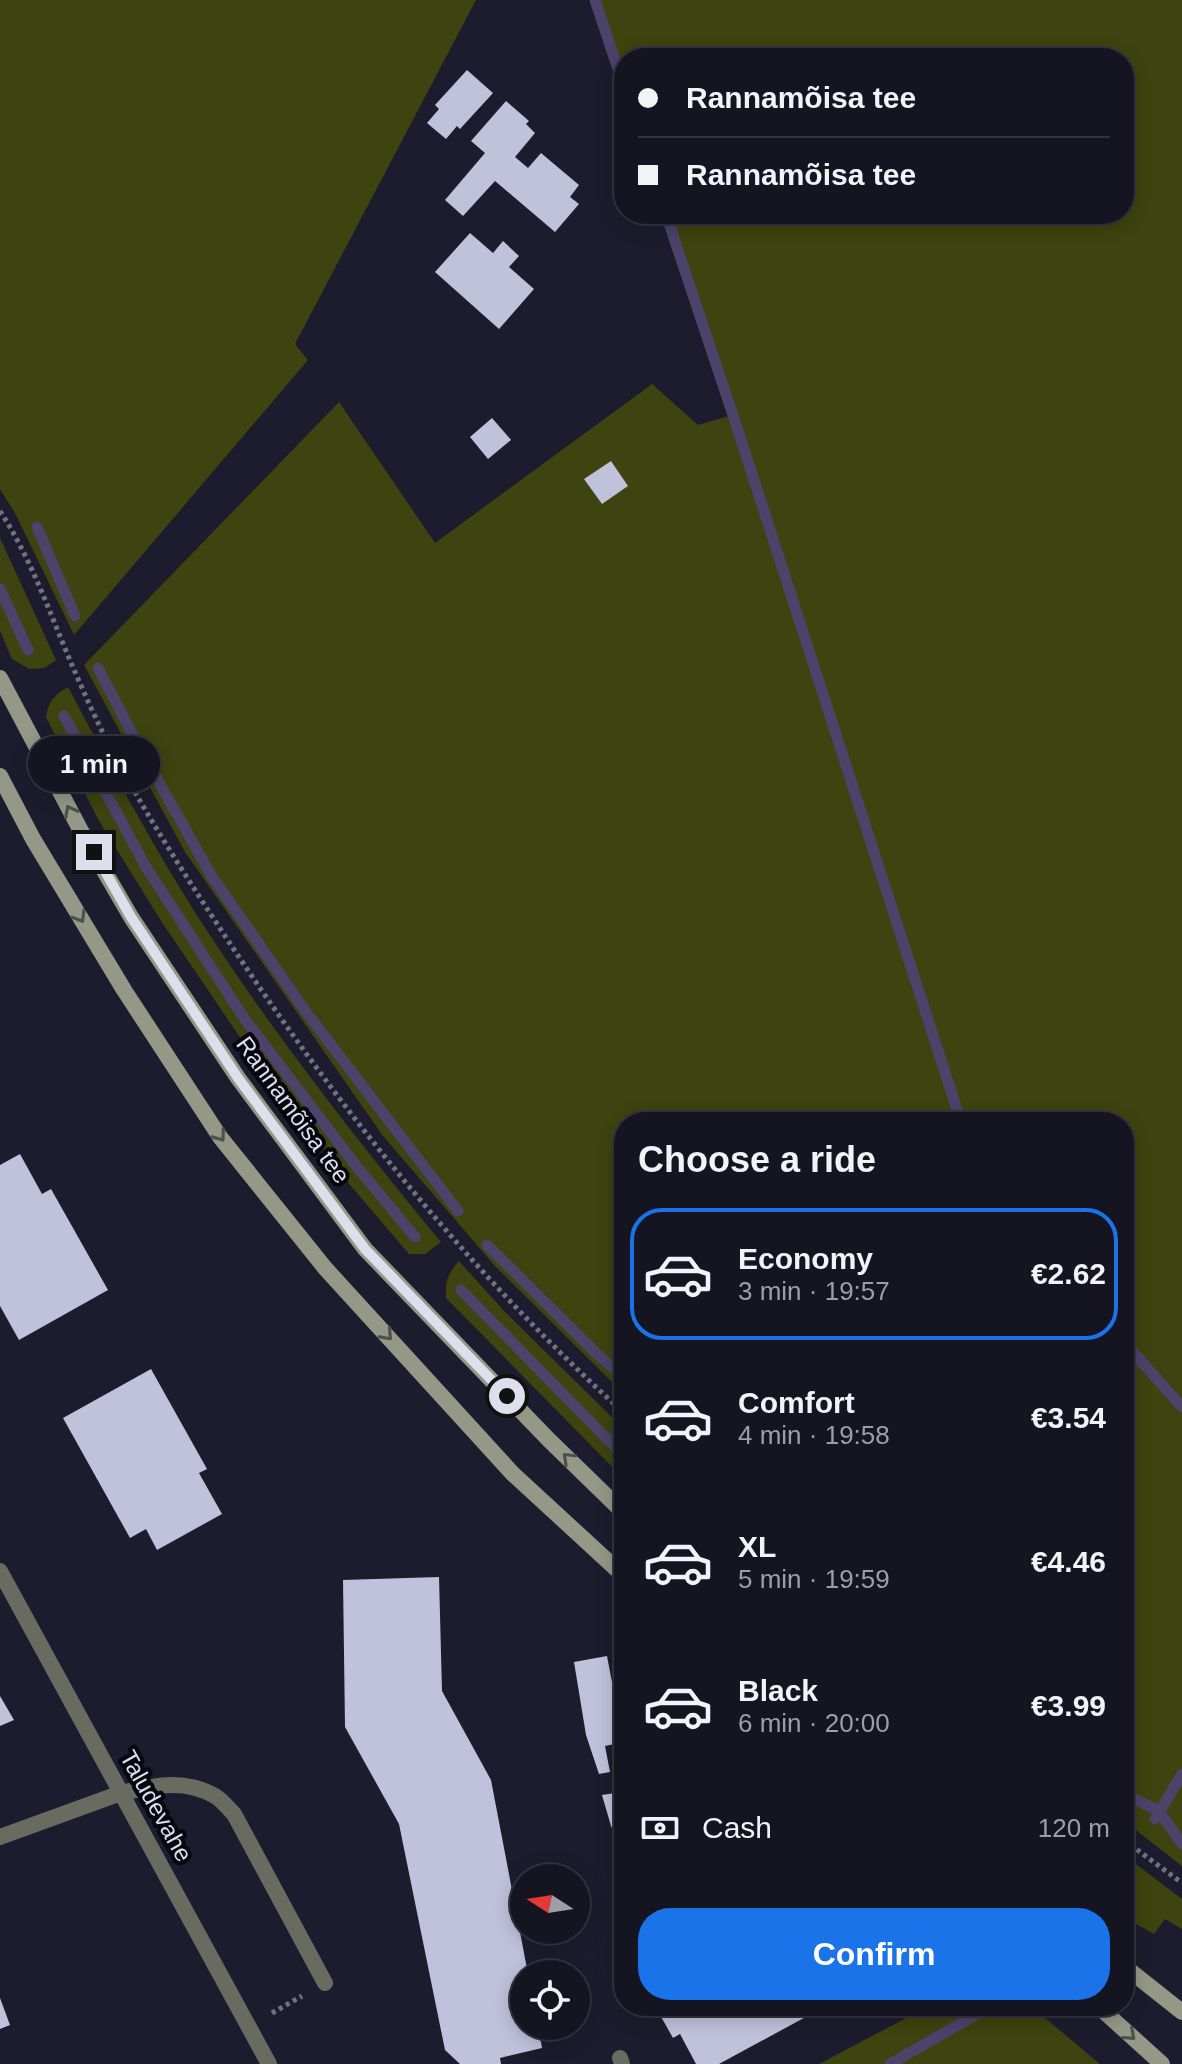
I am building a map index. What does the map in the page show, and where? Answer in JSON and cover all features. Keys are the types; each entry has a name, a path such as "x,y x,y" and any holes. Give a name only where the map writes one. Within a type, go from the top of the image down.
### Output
{"street":[{"name":"Rannamõisa tee","path":"0,678 131,917 238,1078 365,1249 614,1503"},
{"path":"0,776 33,839 115,976 220,1137 325,1268 513,1474 614,1567"},
{"name":"Taludevahe","path":"0,1571 269,2064"},
{"path":"0,1837 121,1793 163,1784 190,1787 217,1796 234,1814 325,1983"},
{"path":"1134,1974 1182,2012"},
{"path":"1109,2016 1162,2064"}],"path":[{"path":"0,511 32,567 70,661 117,760 169,850 259,988 328,1083 426,1207 505,1297 614,1403"},
{"path":"1134,1847 1182,1883"},
{"path":"271,2013 325,1983"}],"green space":[{"path":"0,0 476,0 295,344 308,360 74,635 16,515 0,489"},
{"path":"595,0 1182,0 1182,1866 1134,1829 1134,1112 614,1112 614,1384 495,1266 383,1136 185,852 84,665 339,402 435,543 652,384 698,425 733,415 669,224 1134,224 1134,48 614,48 614,57"},
{"path":"0,538 56,660 44,668 29,669 12,659 0,631"},
{"path":"68,687 182,892 256,1004 441,1242 425,1254 409,1254 345,1179 246,1046 163,924 99,821 46,717 53,699"},
{"path":"459,1261 505,1312 614,1419 614,1469 446,1298 452,1270"},
{"path":"1134,1863 1182,1899 1182,1929 1165,1919 1154,1934 1134,1923"},
{"path":"910,2016 1043,2016 1100,2064 819,2064"}],"building":[{"path":"467,70 493,93 460,129 457,126 446,139 427,123 439,109 435,105"},
{"path":"506,101 529,121 526,124 535,133 515,157 528,168 541,153 579,185 570,197 579,204 555,232 495,181 463,216 445,200 485,153 471,141"},
{"path":"470,233 493,253 503,241 519,256 509,267 534,289 499,329 435,272"},
{"path":"492,418 511,440 488,459 470,437"},
{"path":"611,461 628,486 602,504 584,479"},
{"path":"20,1154 42,1194 51,1189 108,1290 19,1340 0,1306 0,1165"},
{"path":"151,1369 207,1469 199,1473 222,1514 157,1550 146,1529 130,1538 63,1418"},
{"path":"439,1577 442,1691 491,1780 510,1880 510,1944 522,1944 525,1960 510,1960 510,2040 541,2040 542,2048 500,2058 501,2064 460,2064 445,2050 399,1824 345,1727 343,1580"},
{"path":"607,1656 614,1693 614,1744 605,1746 610,1772 599,1774 586,1735 574,1662"},
{"path":"0,1696 14,1720 0,1726"},
{"path":"614,1793 614,1832 611,1826 602,1795"},
{"path":"0,1998 10,2025 0,2029"},
{"path":"661,2016 808,2016 719,2064 696,2064 680,2034 673,2038"}],"waterway":[{"path":"595,0 614,57"},
{"path":"669,224 958,1112"},
{"path":"37,527 75,616"},
{"path":"0,589 28,650"},
{"path":"98,668 211,875 306,1012 458,1211"},
{"path":"64,716 146,867 244,1018 357,1167 415,1237"},
{"path":"487,1245 614,1369"},
{"path":"461,1290 614,1446"},
{"path":"1134,1353 1182,1407"},
{"path":"1155,1819 1182,1774"},
{"path":"1134,1799 1159,1811 1182,1844"},
{"path":"890,2064 974,2016"}],"route":[{"path":"94,852 131,917 238,1078 365,1249 507,1396"}]}
